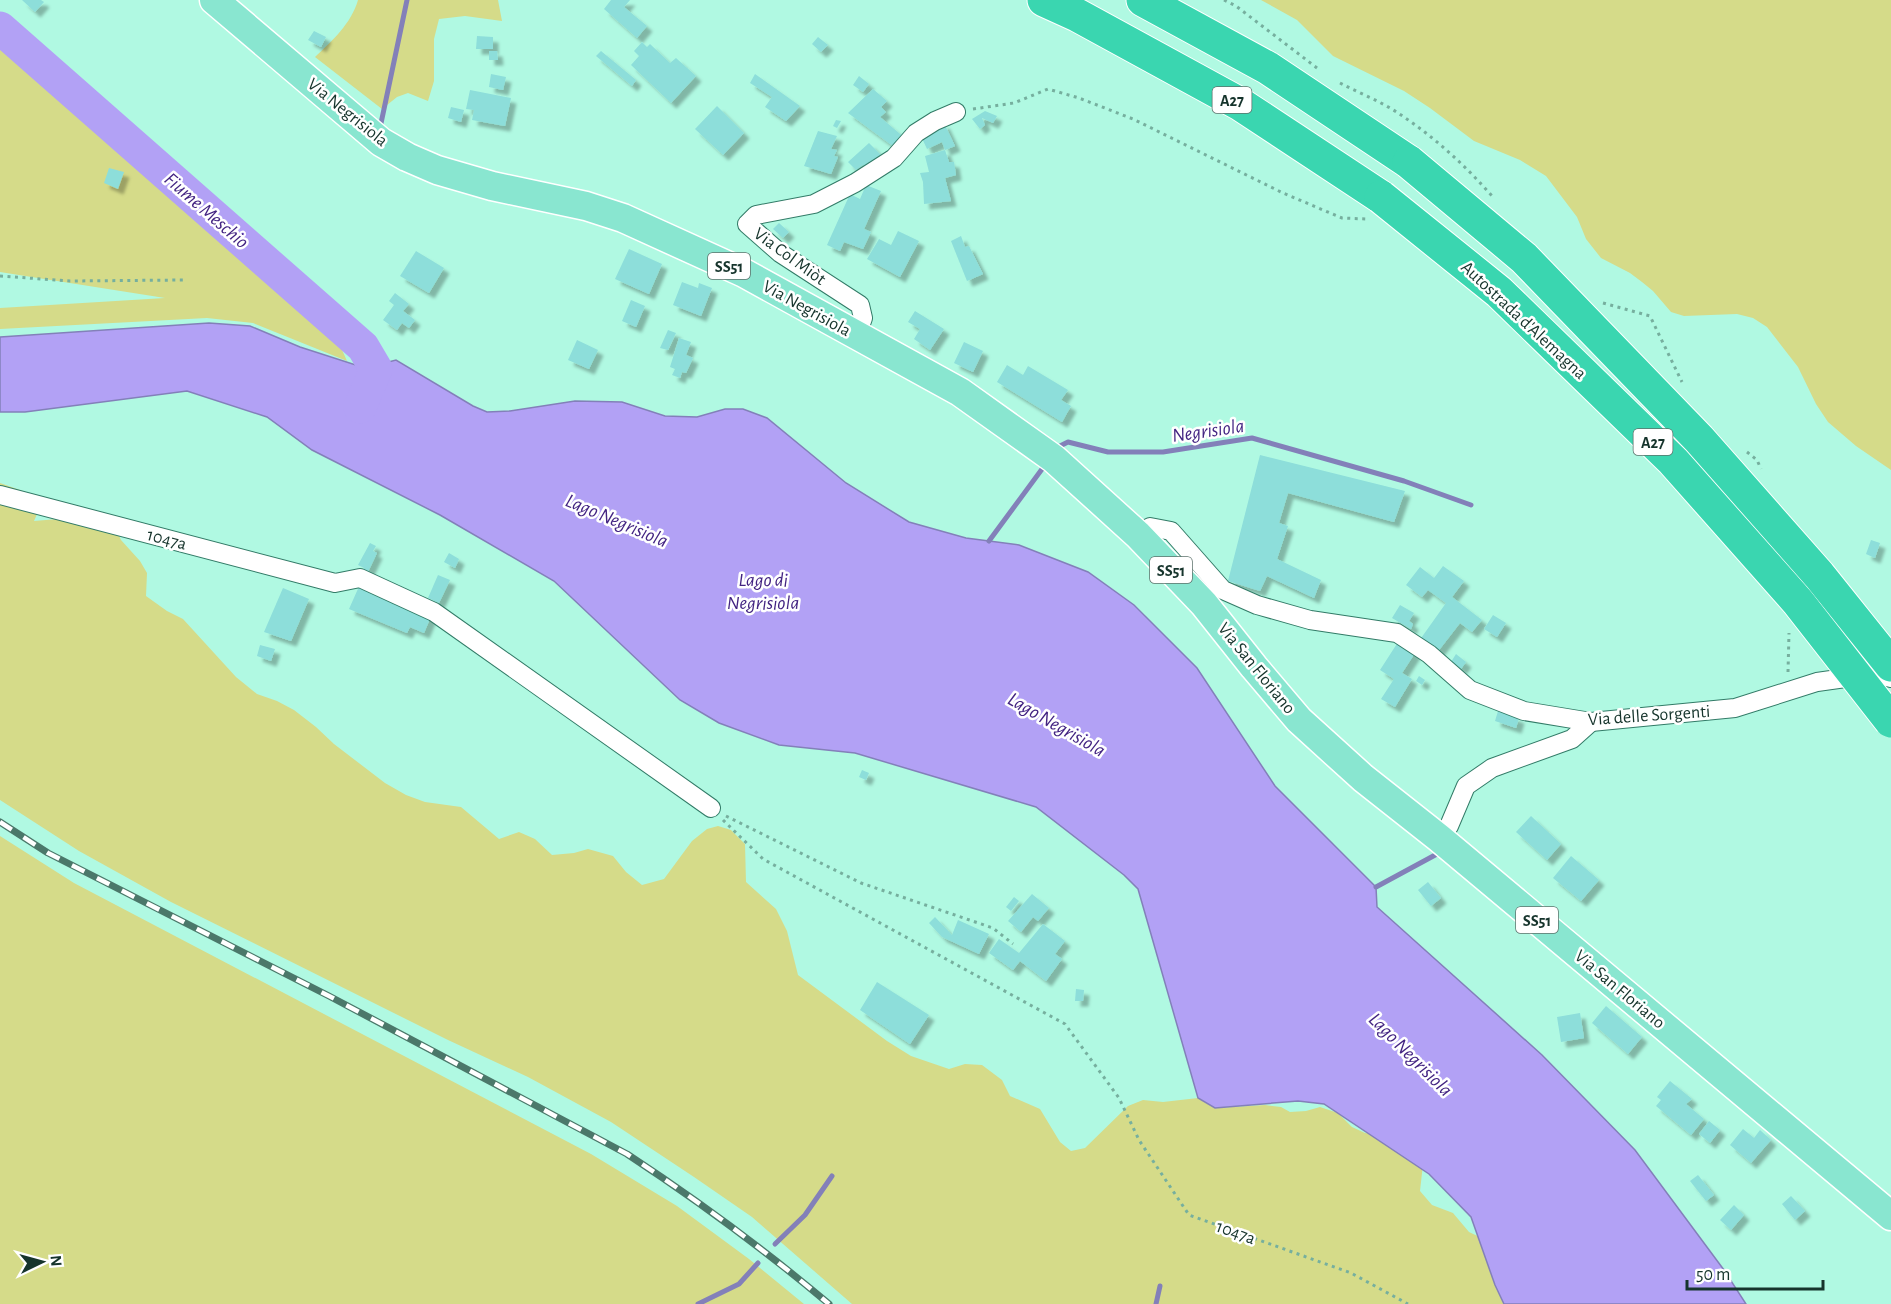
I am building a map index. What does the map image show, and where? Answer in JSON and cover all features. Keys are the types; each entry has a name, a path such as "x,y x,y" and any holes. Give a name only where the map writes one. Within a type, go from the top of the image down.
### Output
{"highway":[{"name":"Autostrada d'Alemagna","path":"1044,0 1077,15 1240,104 1381,197 1499,292 1673,461 1798,602 1891,721"},
{"name":"A27","path":"1143,0 1268,68 1409,162 1524,258 1690,430 1819,575 1891,665"}],"main road":[{"name":"Via Negrisiola","path":"214,0 381,142 407,157 437,170 492,186 586,206 623,218 744,273 960,392 1051,456 1138,535 1204,604"},
{"name":"Via San Floriano","path":"1204,604 1299,720 1363,778 1439,838 1891,1216"}],"street":[{"name":"Via Col Miòt","path":"857,335 863,318 860,305 780,253 747,224 756,215 814,204 855,183 894,158 916,133 934,121 956,112"},
{"name":"1047a","path":"0,495 335,583 360,578 434,612 711,808"},
{"name":"Via delle Sorgenti","path":"1138,535 1150,527 1171,531 1223,590 1257,605 1310,620 1398,633 1429,654 1470,690 1524,711 1591,723 1735,708 1816,682 1874,674 1891,678"},
{"path":"1439,838 1449,825 1466,786 1492,768 1572,739 1591,723"}],"path":[{"path":"0,276 70,281 183,280"},
{"path":"711,808 861,883 993,928 1013,944"},
{"name":"1047a","path":"711,808 763,859 1065,1024 1119,1098 1139,1140 1189,1215 1351,1273 1408,1304"}],"green space":[{"path":"358,0 498,0 502,21 465,16 439,19 434,39 434,81 428,101 408,93 397,97 382,109 315,57 346,24"},
{"path":"1261,0 1891,0 1891,470 1856,446 1828,422 1816,404 1798,367 1767,327 1753,318 1737,314 1684,316 1671,312 1642,282 1601,258 1586,239 1577,217 1546,176 1520,160 1474,141 1404,91 1333,56 1297,20"},
{"path":"0,41 334,332 347,361 253,323 207,318 0,329 0,308 165,298 0,272"},
{"path":"0,483 34,495 38,512 34,521 58,519 113,523 121,540 140,561 147,573 146,596 183,619 236,677 257,694 294,710 385,783 406,795 425,802 461,807 499,839 519,832 535,839 552,855 588,849 613,856 626,872 642,885 664,879 692,841 707,829 718,826 731,830 745,844 746,882 776,909 787,931 798,975 911,1056 949,1069 965,1064 982,1065 1002,1080 1010,1096 1040,1109 1060,1142 1071,1151 1085,1148 1128,1106 1143,1100 1163,1102 1198,1098 1215,1108 1265,1105 1281,1107 1290,1112 1320,1107 1338,1113 1352,1127 1365,1133 1380,1135 1423,1164 1420,1191 1432,1205 1453,1213 1469,1232 1488,1241 1520,1304 852,1304 752,1217 611,1122 528,1077 448,1040 171,902 79,851 0,800"},
{"path":"0,836 74,883 591,1154 677,1206 749,1259 804,1304 0,1304"}],"water":[{"name":"Lago di Negrisiola","path":"209,323 250,326 300,347 365,368 396,360 487,412 510,411 575,401 622,402 665,416 697,417 725,409 743,409 767,418 846,483 909,522 966,538 1019,545 1088,572 1134,605 1197,668 1275,786 1376,887 1377,907 1542,1055 1635,1150 1724,1270 1746,1304 1504,1304 1471,1217 1429,1174 1324,1104 1298,1101 1215,1108 1198,1098 1138,889 1124,875 1036,807 855,753 779,745 719,723 680,700 554,581 440,515 312,450 267,417 187,391 25,412 0,412 0,337"}],"building":[{"path":"22,0 41,0 44,2 35,12"},
{"path":"611,0 630,0 624,7 647,26 637,38 604,9"},
{"path":"314,31 326,37 321,47 308,40"},
{"path":"477,36 493,37 493,49 476,49"},
{"path":"818,37 828,45 821,52 812,44"},
{"path":"642,42 647,47 650,44 670,63 676,58 696,76 671,103 631,65 639,56 634,51"},
{"path":"489,51 497,51 498,60 489,60"},
{"path":"601,51 636,80 632,86 596,56"},
{"path":"491,74 506,77 503,90 489,87"},
{"path":"755,74 800,106 786,121 765,107 772,97 750,83"},
{"path":"859,76 869,84 863,92 853,85"},
{"path":"873,89 887,101 881,107 886,112 880,117 906,139 897,149 848,113"},
{"path":"470,90 511,98 505,126 472,120 474,110 466,109"},
{"path":"717,106 744,133 723,155 695,129"},
{"path":"451,107 464,110 461,122 448,118"},
{"path":"985,111 997,116 993,123 982,118 985,125 980,129 972,119"},
{"path":"836,120 841,121 837,128 833,126"},
{"path":"944,123 955,146 945,150 942,142 927,149 920,134"},
{"path":"818,131 837,136 831,149 837,150 834,156 838,157 831,174 804,166"},
{"path":"869,143 885,159 868,169 863,165 856,170 848,162"},
{"path":"945,150 949,162 954,162 956,175 945,178 951,201 924,204 923,182 920,173 929,172 925,156"},
{"path":"109,168 124,172 118,189 104,183"},
{"path":"866,185 881,191 864,229 871,232 863,249 844,242 840,251 827,245 850,194 860,199"},
{"path":"779,223 789,232 783,238 773,229"},
{"path":"898,231 919,241 900,277 867,259 879,239 891,245"},
{"path":"961,236 965,247 969,246 983,274 967,281 951,241"},
{"path":"629,249 662,264 649,294 615,279"},
{"path":"416,251 444,268 429,293 400,276"},
{"path":"682,282 698,288 699,283 712,288 701,316 673,305"},
{"path":"395,293 409,304 403,311 415,320 409,328 402,323 397,330 383,320 394,305 389,301"},
{"path":"631,300 645,306 636,327 622,321"},
{"path":"915,311 944,329 930,350 914,339 920,329 908,322"},
{"path":"668,330 676,333 668,350 660,348"},
{"path":"679,338 691,342 686,355 693,358 686,373 682,372 680,378 672,375 675,369 670,367"},
{"path":"577,340 598,350 589,369 568,360"},
{"path":"964,342 983,351 973,372 954,363"},
{"path":"1007,365 1023,375 1028,366 1068,390 1061,400 1071,406 1062,422 997,382"},
{"path":"1260,455 1405,491 1394,522 1288,493 1279,523 1288,526 1277,559 1321,580 1314,598 1267,576 1260,591 1228,581"},
{"path":"1871,540 1880,543 1875,558 1866,554"},
{"path":"370,543 376,546 373,551 377,553 367,574 362,572 364,568 358,565"},
{"path":"449,553 459,559 455,568 444,562"},
{"path":"1443,566 1464,581 1452,597 1482,620 1472,632 1460,623 1436,654 1419,641 1446,603 1428,590 1422,597 1406,585 1420,567 1434,578"},
{"path":"438,575 450,580 439,603 428,598"},
{"path":"361,582 432,614 424,633 410,627 407,633 349,609"},
{"path":"283,588 309,599 291,641 264,632"},
{"path":"1400,605 1414,613 1409,621 1413,624 1411,629 1392,618"},
{"path":"1493,615 1506,623 1497,637 1484,629"},
{"path":"1400,639 1417,650 1402,673 1412,679 1395,707 1381,699 1394,679 1380,670"},
{"path":"260,645 275,649 271,661 257,656"},
{"path":"1456,654 1466,662 1461,669 1451,662"},
{"path":"1419,676 1425,680 1422,685 1416,681"},
{"path":"1498,711 1519,718 1516,728 1495,721"},
{"path":"862,770 869,773 866,780 859,777"},
{"path":"1531,816 1561,844 1547,860 1516,832"},
{"path":"1571,856 1599,880 1581,901 1553,878"},
{"path":"1428,882 1441,898 1431,906 1418,890"},
{"path":"1032,894 1049,908 1038,921 1033,917 1021,932 1008,921"},
{"path":"1014,897 1019,901 1011,911 1006,907"},
{"path":"935,917 952,935 958,920 989,934 979,954 942,937 929,923"},
{"path":"1043,924 1065,941 1055,954 1062,959 1046,981 1020,961 1013,970 989,953 999,939 1019,953"},
{"path":"877,982 929,1015 910,1044 860,1010"},
{"path":"1076,989 1084,990 1083,1001 1075,1001"},
{"path":"1606,1006 1642,1037 1628,1054 1592,1023"},
{"path":"1580,1013 1584,1038 1561,1042 1557,1017"},
{"path":"1670,1081 1692,1099 1686,1104 1704,1119 1691,1135 1656,1106 1661,1100 1657,1097"},
{"path":"1709,1121 1720,1130 1710,1143 1699,1134"},
{"path":"1743,1129 1754,1138 1760,1130 1771,1140 1751,1163 1730,1145"},
{"path":"1698,1175 1714,1195 1706,1201 1690,1181"},
{"path":"1791,1196 1805,1211 1795,1220 1782,1204"},
{"path":"1734,1205 1744,1215 1731,1230 1720,1220"}],"waterway":[{"path":"380,128 407,0"},
{"name":"Fiume Meschio","path":"0,28 363,347 376,369 360,407"},
{"name":"Negrisiola","path":"1056,450 1068,442 1108,452 1163,452 1252,438 1404,481 1471,505"},
{"name":"Negrisiola","path":"989,541 1045,465"},
{"path":"1376,887 1437,854"},
{"path":"775,1244 805,1215 832,1176"},
{"path":"698,1304 739,1284 758,1263"},
{"path":"1156,1304 1160,1286"}],"railway":[{"path":"0,822 48,853 329,996 627,1154 730,1226 829,1304"}],"water label":[{"name":"Lago Negrisiola","path":"617,520"},
{"name":"Lago Negrisiola","path":"1057,724"},
{"name":"Lago Negrisiola","path":"1411,1054"}]}
